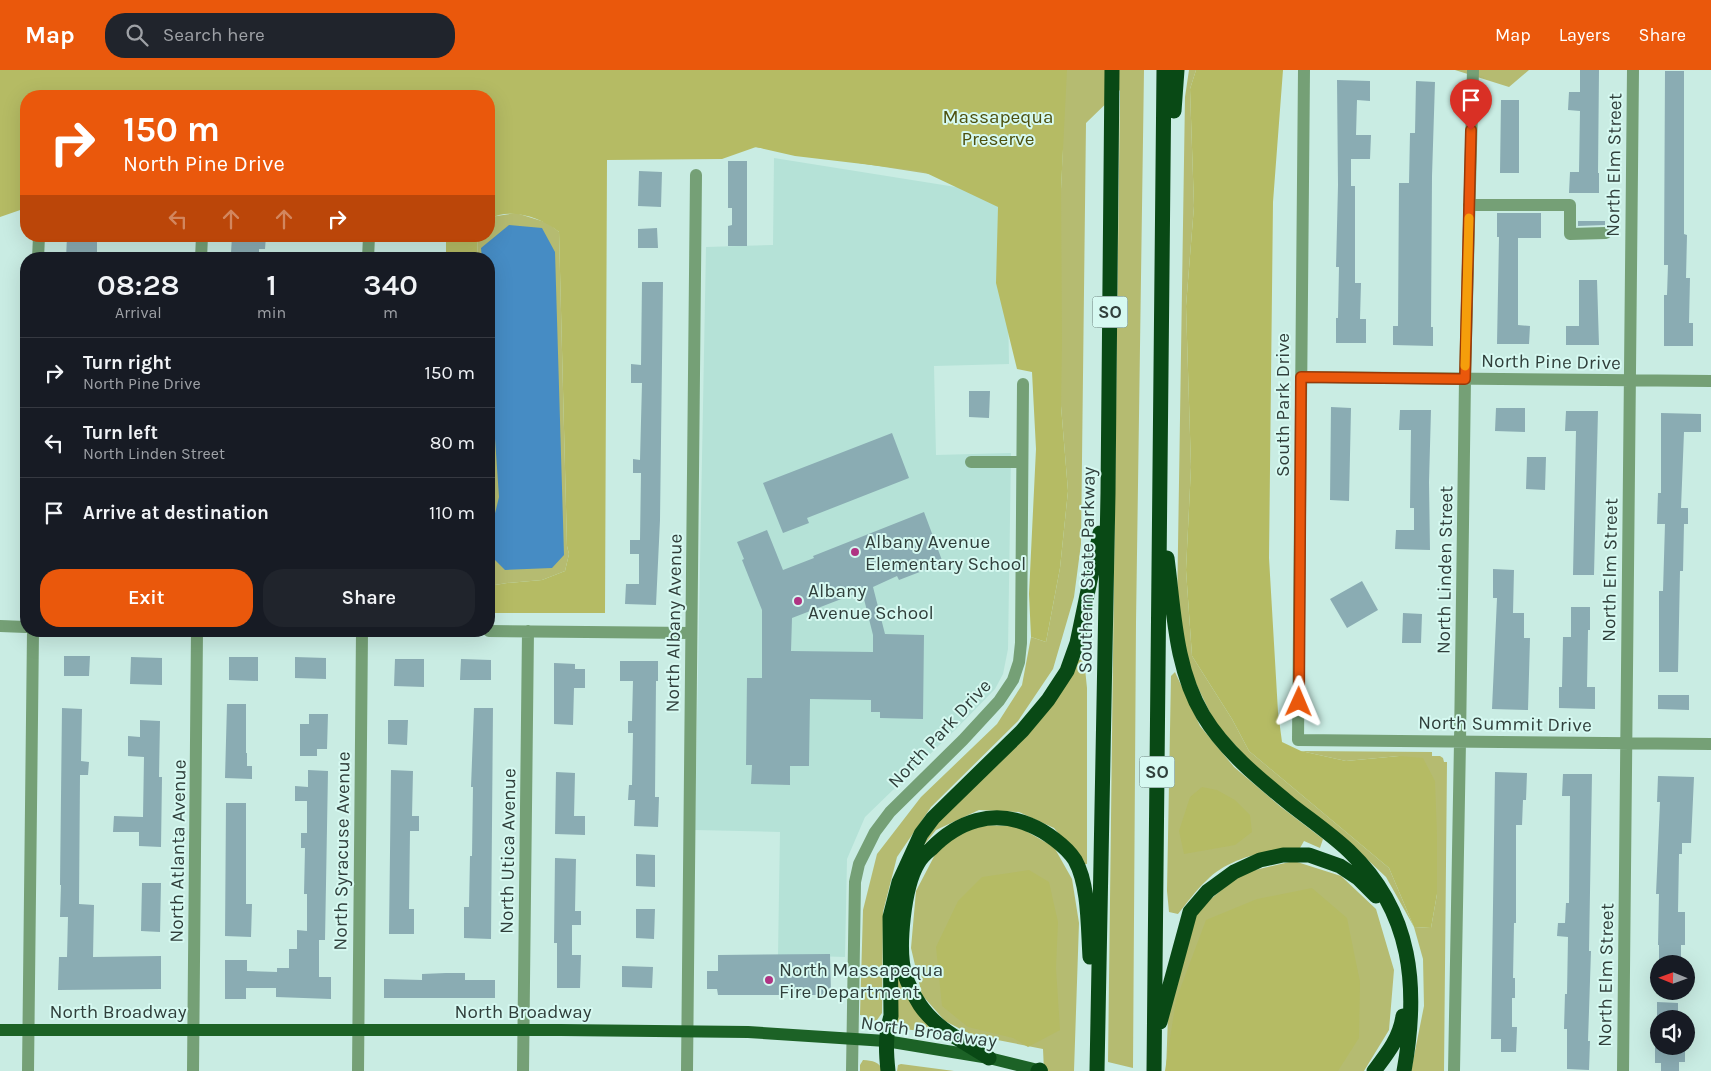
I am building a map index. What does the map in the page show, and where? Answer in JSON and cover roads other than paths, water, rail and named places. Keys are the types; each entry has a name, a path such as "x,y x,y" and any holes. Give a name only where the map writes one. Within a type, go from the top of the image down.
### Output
{"highway":[{"path":"1104,70 1112,130"},
{"name":"Southern State Parkway","path":"1097,1071 1108,493 1112,70"},
{"name":"SO","path":"1154,1071 1164,70"},
{"path":"1161,300 1173,175 1174,101 1177,70"},
{"path":"888,1071 886,1031 891,1016 890,917 899,882 921,834 933,818 1022,731 1048,700 1067,671 1077,643 1108,493"},
{"path":"1160,502 1178,647 1184,671 1203,715 1217,735 1256,777 1349,851 1376,882 1394,913 1404,937 1411,985 1404,1071"},
{"path":"989,1058 943,1030 920,1006 905,974 902,943 903,914 909,885 918,863 939,840 976,820 989,818 1015,819 1044,831 1074,859 1084,884 1097,1030"},
{"path":"1155,1042 1190,912 1208,890 1234,872 1260,860 1283,855 1309,855 1340,866 1358,878 1377,898 1390,919 1399,944 1403,974 1404,1003 1402,1025 1396,1041 1374,1071"}],"main road":[{"name":"North Broadway","path":"0,1030 748,1032 886,1041 989,1058 1040,1071"}],"street":[{"name":"South Park Drive","path":"1298,740 1304,70"},
{"name":"North Linden Street","path":"1454,1071 1472,70"},
{"name":"North Elm Street","path":"1623,1071 1633,70"},
{"name":"North Albany Avenue","path":"687,1071 696,175"},
{"path":"1469,205 1570,205 1570,234 1606,234"},
{"name":"North Pine Drive","path":"1301,377 1711,381"},
{"name":"North Park Drive","path":"852,1071 855,882 859,864 874,832 890,812 963,740 999,701 1013,680 1019,662 1021,643 1022,384"},
{"path":"971,462 1022,462"},
{"path":"0,626 20,627"},
{"path":"495,631 691,632"},
{"name":"North Utica Avenue","path":"523,1071 528,631"},
{"path":"28,1071 33,637"},
{"name":"North Atlanta Avenue","path":"193,1071 197,637"},
{"name":"North Syracuse Avenue","path":"358,1071 362,637"},
{"name":"North Summit Drive","path":"1298,740 1711,744"}],"water":[{"path":"509,225 542,228 555,252 564,555 552,568 505,570 495,560 495,513 499,497 495,439 495,252 481,252 481,248 488,242 495,242 495,236"}],"place":[{"name":"Albany Avenue Elementary School","path":"855,552"},
{"name":"Albany Avenue School","path":"798,601"},
{"name":"North Massapequa Fire Department","path":"769,980"}],"park label":[{"name":"Massapequa Preserve","path":"998,127"}]}
